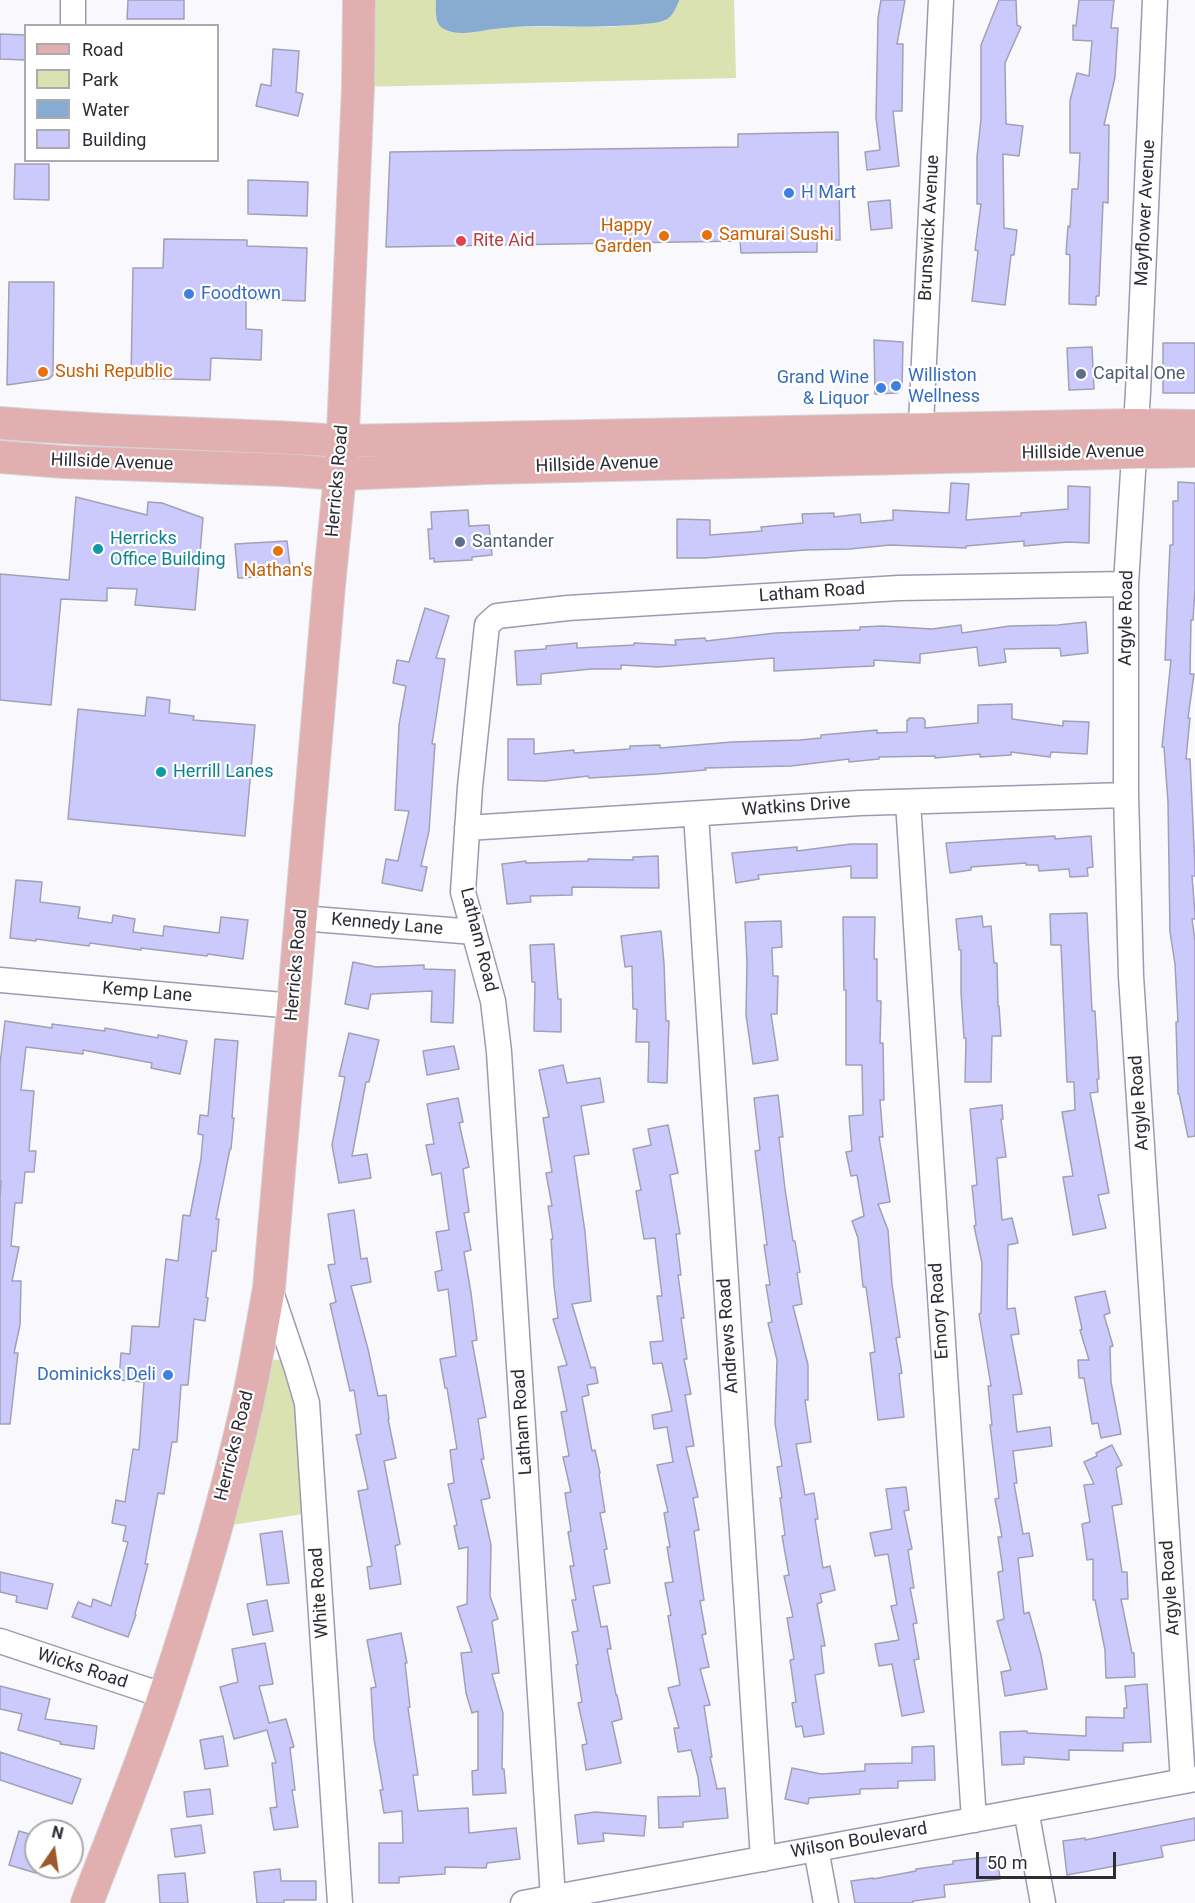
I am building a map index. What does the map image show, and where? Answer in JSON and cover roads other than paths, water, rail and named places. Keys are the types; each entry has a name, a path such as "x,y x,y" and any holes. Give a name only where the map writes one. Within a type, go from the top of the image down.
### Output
{"main road":[{"name":"Herricks Road","path":"87,1903 165,1696 185,1632 235,1455 270,1288 340,474 358,87 358,0"},
{"name":"Hillside Avenue","path":"0,423 66,429 280,436 342,441 920,443 1134,439 1195,426"},
{"name":"Hillside Avenue","path":"1134,439 1195,452"},
{"name":"Hillside Avenue","path":"0,457 340,474 487,468 920,443"}],"street":[{"path":"73,0 73,24"},
{"name":"Brunswick Avenue","path":"920,443 941,0"},
{"name":"Mayflower Avenue","path":"1134,439 1155,0"},
{"name":"Argyle Road","path":"1134,439 1126,584 1126,795 1131,975 1189,1780"},
{"name":"Latham Road","path":"553,1898 500,1052 493,1001 463,892 470,787 487,625 497,616 568,608 899,588 1126,584"},
{"name":"Watkins Drive","path":"467,828 860,803 1126,795"},
{"name":"Emory Road","path":"908,802 974,1820"},
{"name":"Andrews Road","path":"696,814 763,1859"},
{"name":"Kennedy Lane","path":"301,918 474,932"},
{"name":"Kemp Lane","path":"0,980 294,1006"},
{"name":"White Road","path":"270,1288 307,1403 340,1903"},
{"name":"Wicks Road","path":"0,1641 165,1696"},
{"name":"Wilson Boulevard","path":"523,1903 553,1898 608,1895 763,1859 1189,1780"},
{"path":"1026,1810 1043,1903"},
{"path":"816,1849 826,1903"}],"water":[{"path":"436,0 679,1 669,18 655,23 615,26 519,27 457,33 444,29 439,24 436,16"}],"place":[{"name":"H Mart","path":"789,193"},
{"name":"Samurai Sushi","path":"707,235"},
{"name":"Happy Garden","path":"664,236"},
{"name":"Rite Aid","path":"461,241"},
{"name":"Foodtown","path":"189,294"},
{"name":"Sushi Republic","path":"43,372"},
{"name":"Capital One","path":"1081,374"},
{"name":"Williston Wellness","path":"896,386"},
{"name":"Grand Wine & Liquor","path":"881,388"},
{"name":"Santander","path":"460,542"},
{"name":"Herricks Office Building","path":"98,549"},
{"name":"Nathan's","path":"278,551"},
{"name":"Herrill Lanes","path":"161,772"},
{"name":"Dominicks Deli","path":"168,1375"}]}
